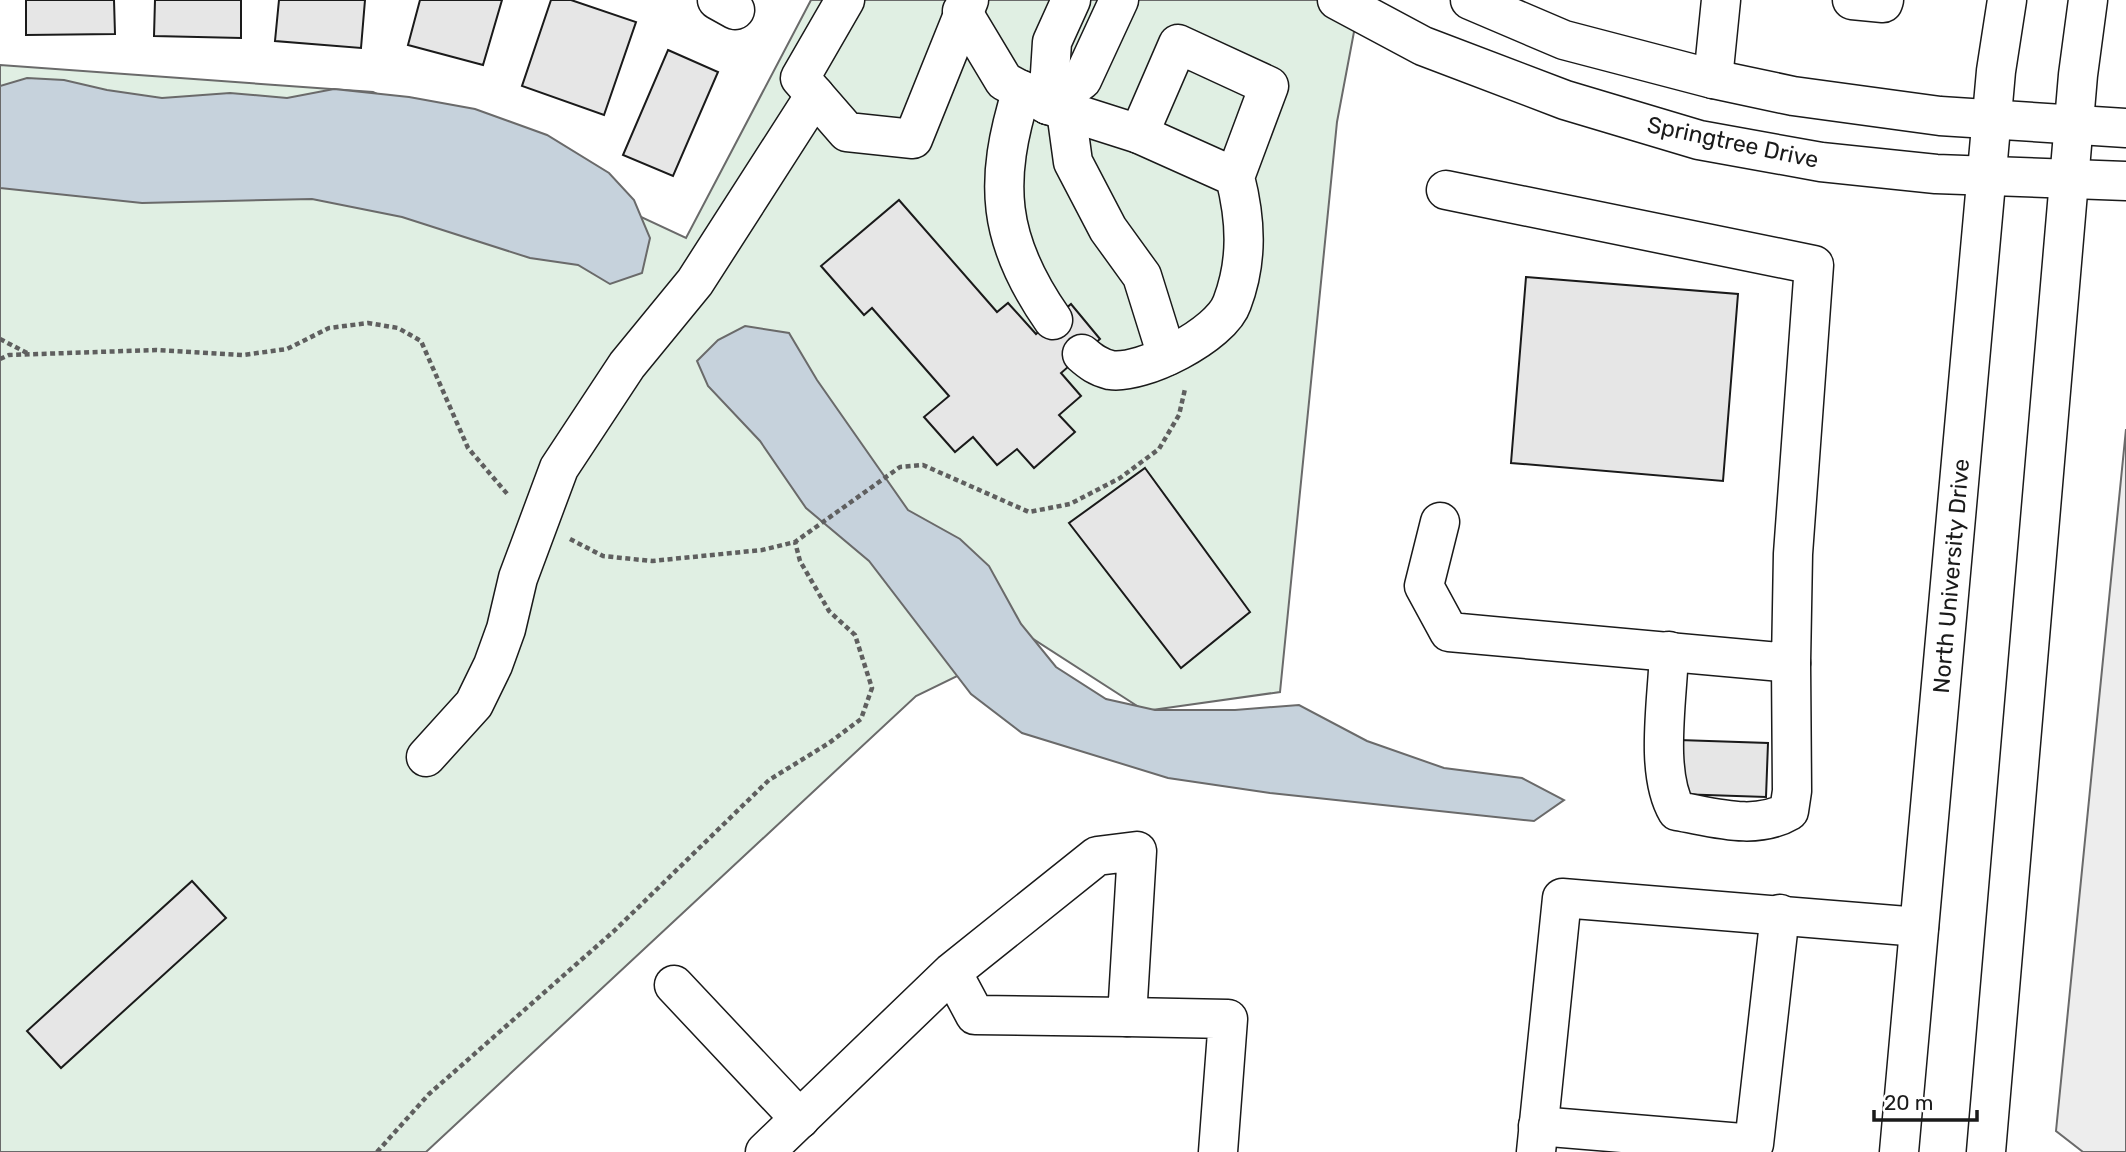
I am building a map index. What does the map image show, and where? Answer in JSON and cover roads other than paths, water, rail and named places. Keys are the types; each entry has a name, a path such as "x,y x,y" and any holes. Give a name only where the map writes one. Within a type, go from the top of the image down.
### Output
{"main road":[{"path":"845,0 800,78 847,132 913,139 966,5"},
{"path":"1071,0 1052,42 1045,102 1108,229 1142,275 1175,352"},
{"path":"1053,320 1032,290 1011,243 1004,206 1003,169 1011,125 1082,80 1119,0"},
{"name":"Springtree Drive","path":"1337,0 1423,46 1565,100 1699,140 1821,162 1987,176 2126,181"},
{"path":"1470,0 1564,40 1713,79 1807,98 1940,116 2126,128"},
{"path":"1713,79 1721,0"},
{"path":"1852,0 1884,0"},
{"name":"North University Drive","path":"1899,1152 1992,120 2007,0"},
{"path":"1986,1152 2069,179 2088,0"},
{"path":"966,5 1004,81 1045,102 1139,134 1235,177"},
{"path":"1082,354 1096,366 1113,370 1175,352 1208,333 1232,306 1245,250 1242,206 1235,177 1269,86 1178,44 1139,134"},
{"path":"426,757 474,704 493,665 506,629 518,578 559,467 627,365 695,282 815,95"},
{"path":"1446,190 1814,265 1793,554 1792,791 1789,811 1773,820 1749,822 1677,811 1667,794 1665,758 1669,651"},
{"path":"1440,522 1424,586 1449,632 1791,663"},
{"path":"765,1152 952,972 1097,856 1137,851 1127,1017"},
{"path":"1780,914 1754,1148 1537,1139 1562,898 1780,914 1919,927"},
{"path":"952,972 975,1015 1228,1019 1218,1152"},
{"path":"674,985 800,1119"},
{"path":"1911,1021 1926,1152"}]}
